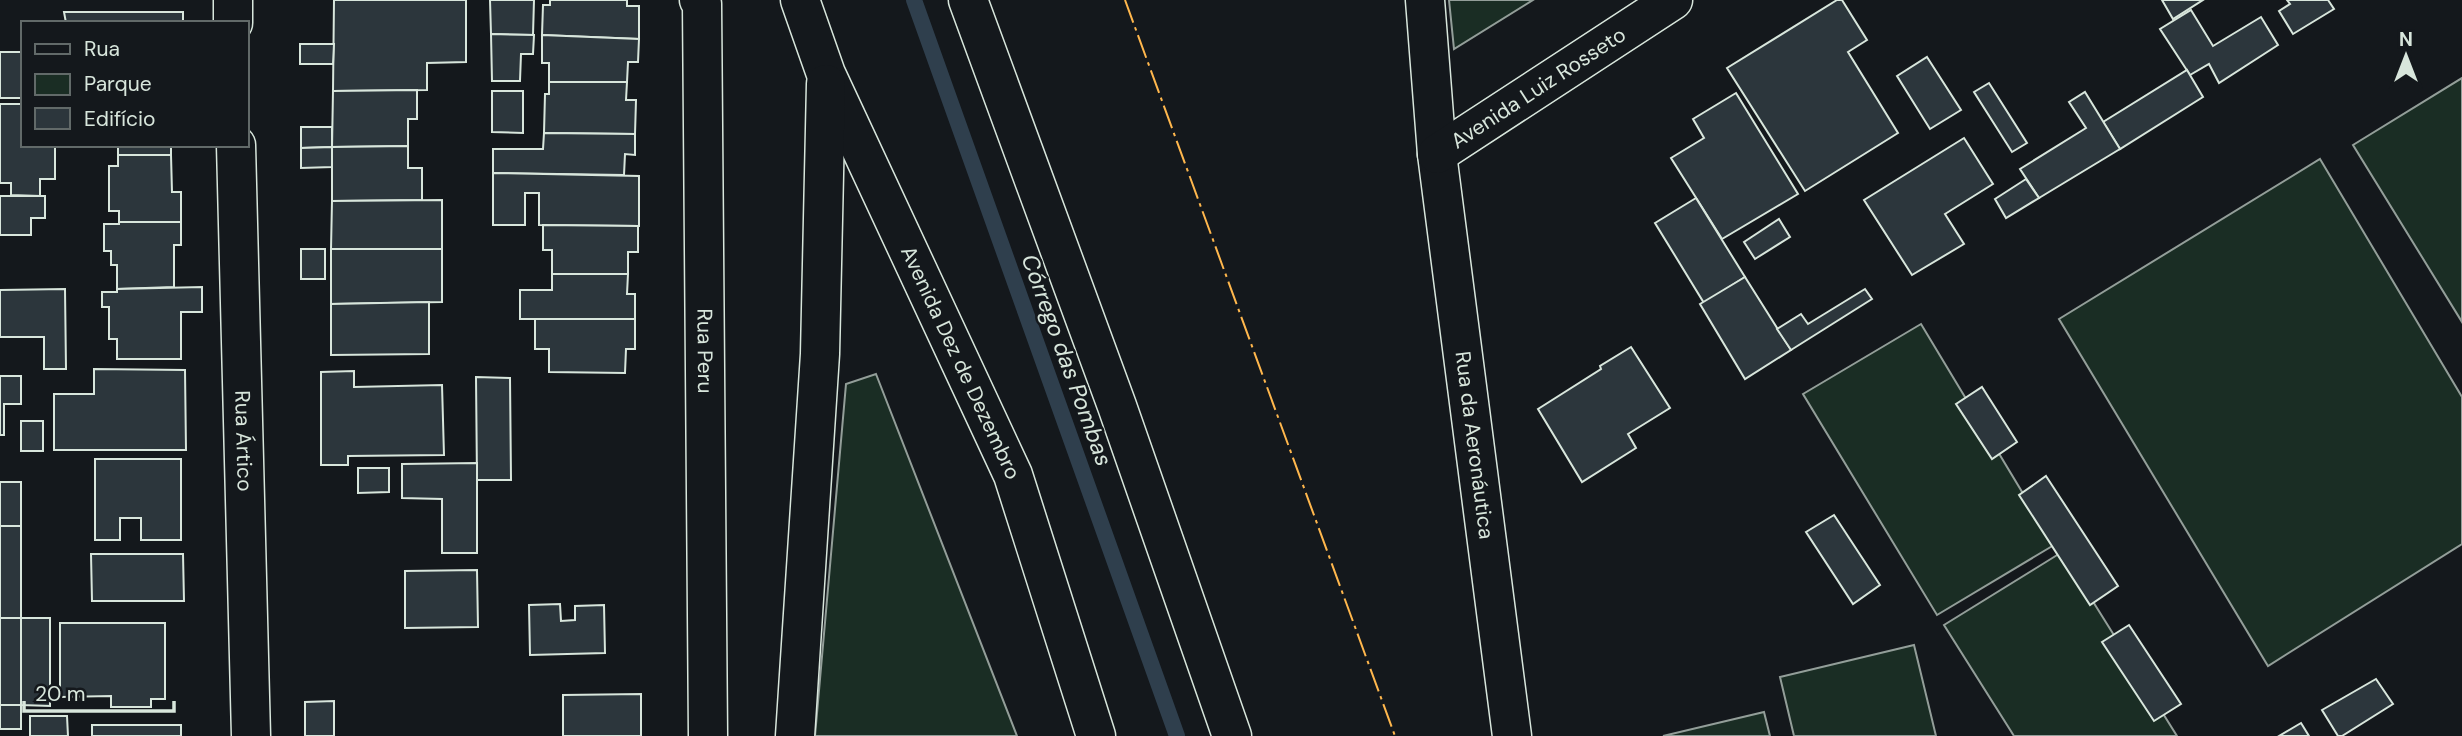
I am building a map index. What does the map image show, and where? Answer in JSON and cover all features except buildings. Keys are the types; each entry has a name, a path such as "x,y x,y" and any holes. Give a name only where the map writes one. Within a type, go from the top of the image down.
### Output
{"main road":[{"path":"233,0 233,21"},
{"name":"Rua Peru","path":"699,0 702,4 709,719 727,736"},
{"name":"Avenida Dez de Dezembro","path":"800,0 826,75 1013,475 1096,736"},
{"path":"968,0 1121,419 1232,736"},
{"name":"Rua da Aeronáutica","path":"1425,0 1437,154 1512,736"},
{"name":"Avenida Luiz Rosseto","path":"1437,154 1673,0"},
{"path":"795,736 820,354 826,75"},
{"name":"Rua Ártico","path":"236,147 251,736"}],"green space":[{"path":"1449,0 1533,0 1454,49"},
{"path":"2462,78 2462,322 2353,145"},
{"path":"2320,159 2462,397 2462,544 2268,666 2059,319"},
{"path":"1921,324 2054,545 1937,615 1803,394"},
{"path":"876,374 1017,736 815,736 846,384"},
{"path":"2062,552 2177,736 2014,736 1944,625"},
{"path":"1914,645 1936,736 1794,736 1780,677"},
{"path":"1764,712 1770,736 1663,736"}],"waterway":[{"name":"Córrego das Pombas","path":"914,0 1177,736"}],"power":[{"path":"1125,0 1395,736"}]}
